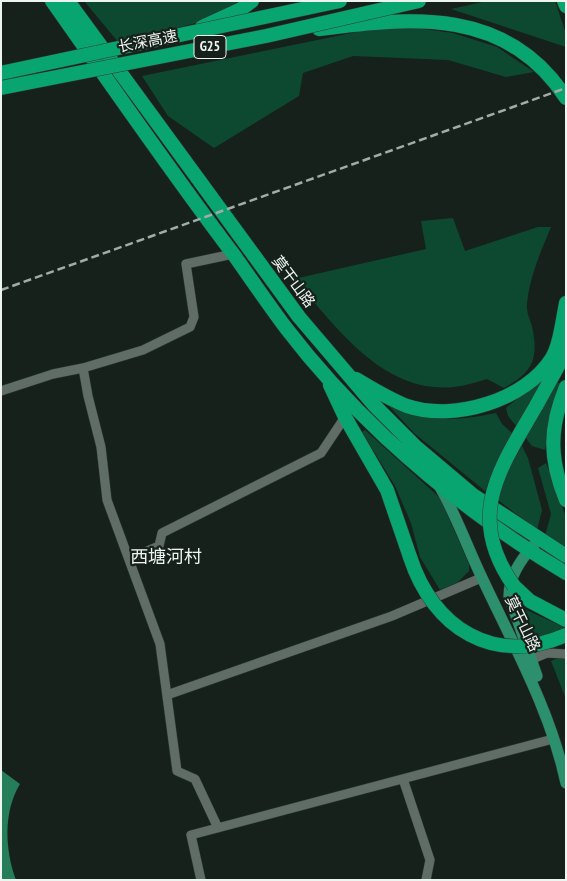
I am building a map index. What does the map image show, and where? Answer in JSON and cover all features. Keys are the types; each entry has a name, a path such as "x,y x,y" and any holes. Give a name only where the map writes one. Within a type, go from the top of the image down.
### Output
{"highway":[{"name":"莫干山路","path":"52,1 287,329 323,371 385,437 476,515 528,551 566,573"},
{"name":"莫干山路","path":"68,1 262,269 342,370 374,405 422,452 473,495 538,540 566,556"},
{"path":"188,34 241,9 252,1"},
{"name":"长深高速","path":"1,73 340,1"},
{"name":"长深高速","path":"1,88 266,36 419,1"},
{"path":"564,1 566,6"},
{"path":"266,36 368,23 417,20 466,26 505,42 522,53 540,66 566,98"},
{"path":"342,370 377,392 409,406 438,412 469,410 488,405 522,386 545,367 556,349 566,303"},
{"path":"562,325 562,359 504,462 493,490 489,511 490,534 500,566 514,586 530,601 566,620"},
{"path":"323,371 345,417 387,490 416,577 432,604 448,619 470,635 487,642 520,647 548,643 566,636"},
{"path":"566,387 555,418 554,432 555,469 566,500"}],"main road":[{"name":"莫干山路","path":"438,483 449,503 481,578 526,670 553,738 566,784"},
{"name":"莫干山路","path":"538,540 519,563 509,586 509,596 530,660 566,757"}],"street":[{"path":"1,391 53,374 83,368 143,350 190,327 194,317 186,264 233,254"},
{"path":"83,368 101,447 107,500 160,644 177,771 195,779 218,828"},
{"path":"129,559 160,546 162,532 321,453 345,417"},
{"path":"168,695 392,616 481,578"},
{"path":"530,660 547,653 566,654"},
{"path":"201,880 191,836 553,738"},
{"path":"403,779 430,860 426,880"}],"shaded area":[{"path":"84,1 241,1 200,22 119,43"},
{"path":"487,1 555,1 566,34 566,47 451,9"},
{"path":"409,27 453,33 497,47 534,72 506,77 448,60 353,56 303,73 299,96 214,148 168,116 142,76 371,29"},
{"path":"453,218 465,251 538,227 551,227 536,265 528,294 527,310 534,337 534,356 522,376 504,388 487,379 454,387 428,386 405,380 383,368 344,336 294,279 426,249 421,221"},
{"path":"544,376 546,378 517,427 508,416 506,408"},
{"path":"555,383 561,383 553,401 545,450 532,446 525,437"},
{"path":"389,406 418,415 454,419 496,413 502,424 513,434 496,464 485,491 414,433"},
{"path":"365,430 440,498 469,564 469,571 457,583 440,590 420,557 411,523 395,486 362,432"},
{"path":"522,446 528,458 542,510 537,530 498,500 503,478"},
{"path":"546,463 566,517 566,549 545,536 551,514 538,468"},
{"path":"524,609 566,629 550,636 533,637"},
{"path":"566,656 566,699 551,661"},
{"path":"1,770 20,784 14,795 8,819 8,844 16,880 1,880"}],"railway":[{"path":"1,290 566,88"}],"district":[{"name":"西塘河村","path":"166,558"}]}
